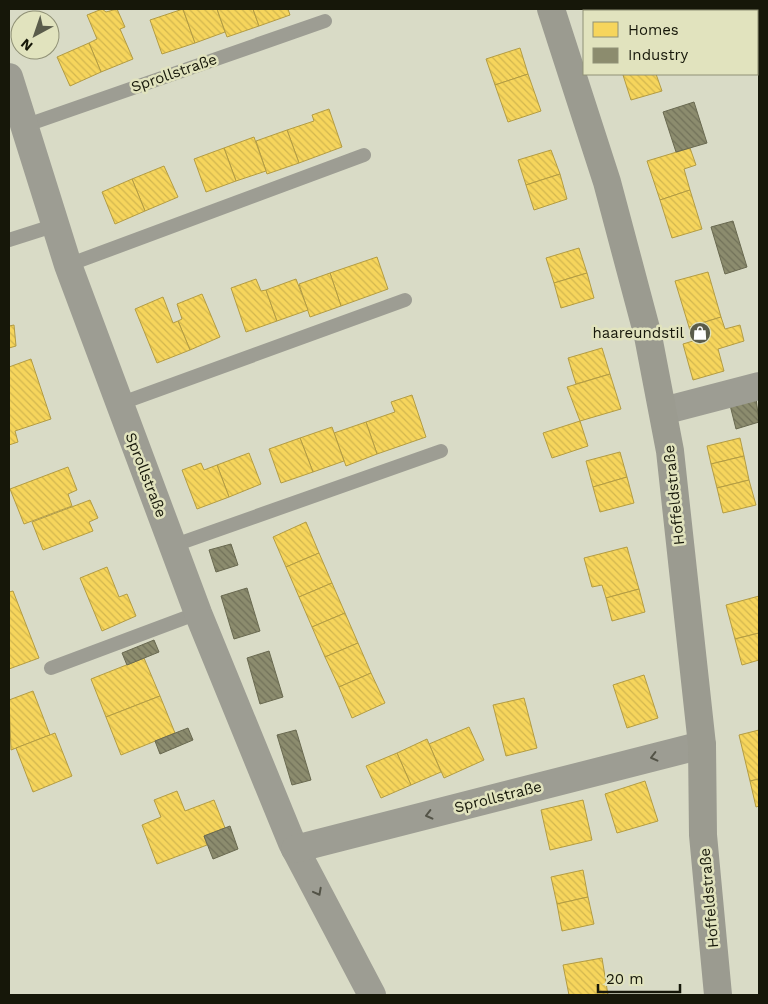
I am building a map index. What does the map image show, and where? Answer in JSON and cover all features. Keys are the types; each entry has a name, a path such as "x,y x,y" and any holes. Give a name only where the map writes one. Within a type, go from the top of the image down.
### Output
{"street":[{"name":"Hoffeldstraße","path":"551,9 607,182 648,336 670,452 702,745 703,836 718,995"},
{"name":"Sprollstraße","path":"9,77 68,264 198,612 295,849 372,995"},
{"path":"663,411 759,386"},
{"name":"Sprollstraße","path":"295,849 702,745"}],"lane":[{"name":"Sprollstraße","path":"24,126 325,21"},
{"path":"68,264 364,155"},
{"path":"9,240 56,226"},
{"path":"119,404 405,300"},
{"path":"172,546 441,451"},
{"path":"51,668 198,612"}],"building: Homes":[{"path":"102,9 106,12 117,9 125,27 120,29 133,59 101,72 89,43 97,39 87,15"},
{"path":"183,9 195,43 162,54 150,20"},
{"path":"183,9 217,9 225,32 195,43"},
{"path":"217,9 253,9 259,26 227,37"},
{"path":"253,9 288,9 290,15 259,26"},
{"path":"626,9 655,9 651,10"},
{"path":"89,43 101,72 70,86 58,60 60,60 60,56"},
{"path":"520,48 528,74 495,85 486,59"},
{"path":"528,74 541,111 508,122 495,85"},
{"path":"623,75 656,75 662,91 631,100"},
{"path":"329,109 342,147 299,163 287,130 314,121 312,115"},
{"path":"287,130 299,163 267,174 256,141"},
{"path":"254,137 266,171 236,181 224,148"},
{"path":"224,148 236,181 206,192 194,159"},
{"path":"690,148 696,165 684,169 690,190 660,200 647,161"},
{"path":"551,150 560,174 526,185 518,160"},
{"path":"164,166 178,197 145,211 132,179"},
{"path":"560,174 567,199 534,210 526,185"},
{"path":"132,179 145,211 115,224 102,192"},
{"path":"690,190 702,229 672,238 660,200"},
{"path":"579,248 587,273 554,283 546,258"},
{"path":"377,257 388,289 341,306 330,273"},
{"path":"708,272 721,317 689,327 675,281"},
{"path":"330,273 341,306 310,317 299,284"},
{"path":"587,273 594,298 561,308 554,283"},
{"path":"256,279 261,291 266,290 277,321 246,332 231,288"},
{"path":"296,279 308,310 277,321 266,290"},
{"path":"202,294 220,337 190,350 178,321 182,319 177,304"},
{"path":"163,297 173,323 178,321 190,350 157,363 135,309"},
{"path":"721,317 725,329 740,325 744,341 718,349 724,371 693,380 683,344 693,341 689,327"},
{"path":"14,325 16,346 9,348 9,326"},
{"path":"602,348 610,374 576,384 568,358"},
{"path":"31,359 51,419 15,431 18,442 9,445 9,367"},
{"path":"610,374 621,409 580,421 567,387"},
{"path":"412,395 426,437 377,454 366,422 395,412 391,402"},
{"path":"580,421 588,446 552,458 543,433"},
{"path":"366,422 377,454 346,466 334,433"},
{"path":"332,427 344,461 313,472 300,438"},
{"path":"300,438 313,472 281,483 269,449"},
{"path":"740,438 744,456 711,464 707,446"},
{"path":"620,452 627,477 593,487 586,461"},
{"path":"249,453 261,484 229,497 217,465"},
{"path":"744,456 749,480 717,488 711,464"},
{"path":"201,463 204,470 217,465 229,497 197,509 182,470"},
{"path":"68,467 77,490 68,494 72,506 24,524 10,489"},
{"path":"627,477 634,503 600,512 593,487"},
{"path":"749,480 756,505 723,513 717,488"},
{"path":"90,500 98,518 89,522 93,531 43,550 32,522"},
{"path":"306,522 319,553 286,567 273,537"},
{"path":"627,547 639,589 606,598 602,585 592,587 584,558"},
{"path":"319,553 332,583 299,597 286,567"},
{"path":"107,567 119,597 127,594 136,616 102,631 80,578"},
{"path":"332,583 345,613 312,627 299,597"},
{"path":"639,589 645,612 612,621 606,598"},
{"path":"13,591 39,658 9,669 9,592"},
{"path":"759,596 759,633 735,639 726,605"},
{"path":"345,613 358,643 325,657 312,627"},
{"path":"759,633 759,660 742,665 735,639"},
{"path":"358,643 371,673 339,687 325,657"},
{"path":"144,658 160,696 106,717 91,679"},
{"path":"371,673 385,703 352,718 339,687"},
{"path":"644,675 658,718 627,728 613,685"},
{"path":"33,691 50,735 11,750 9,700"},
{"path":"160,696 175,733 121,755 106,717"},
{"path":"524,698 537,748 506,756 493,705"},
{"path":"469,727 484,760 444,778 429,744"},
{"path":"759,730 759,779 750,781 739,735"},
{"path":"55,733 72,776 33,792 16,748"},
{"path":"427,739 441,772 411,785 397,753"},
{"path":"397,753 411,785 381,798 366,766"},
{"path":"759,779 759,806 756,807 750,781"},
{"path":"645,781 658,821 617,833 605,794"},
{"path":"177,791 185,811 214,800 225,828 204,836 207,845 157,864 142,825 161,817 154,800"},
{"path":"583,800 592,840 550,850 541,810"},
{"path":"583,870 588,897 557,904 551,877"},
{"path":"588,897 594,924 562,931 557,904"},
{"path":"602,958 608,995 569,995 563,965"}],"building: Industry":[{"path":"694,102 707,143 676,152 663,112"},
{"path":"733,221 747,267 725,274 711,227"},
{"path":"756,398 759,422 736,429 730,405"},
{"path":"231,544 238,565 216,572 209,550"},
{"path":"247,588 260,631 234,639 221,596"},
{"path":"154,640 159,652 127,665 122,653"},
{"path":"269,651 283,697 260,704 247,658"},
{"path":"188,728 193,740 160,754 155,741"},
{"path":"296,730 311,780 292,785 277,735"},
{"path":"230,826 238,849 213,859 204,836"}],"place":[{"name":"haareundstil","path":"700,333"}]}
